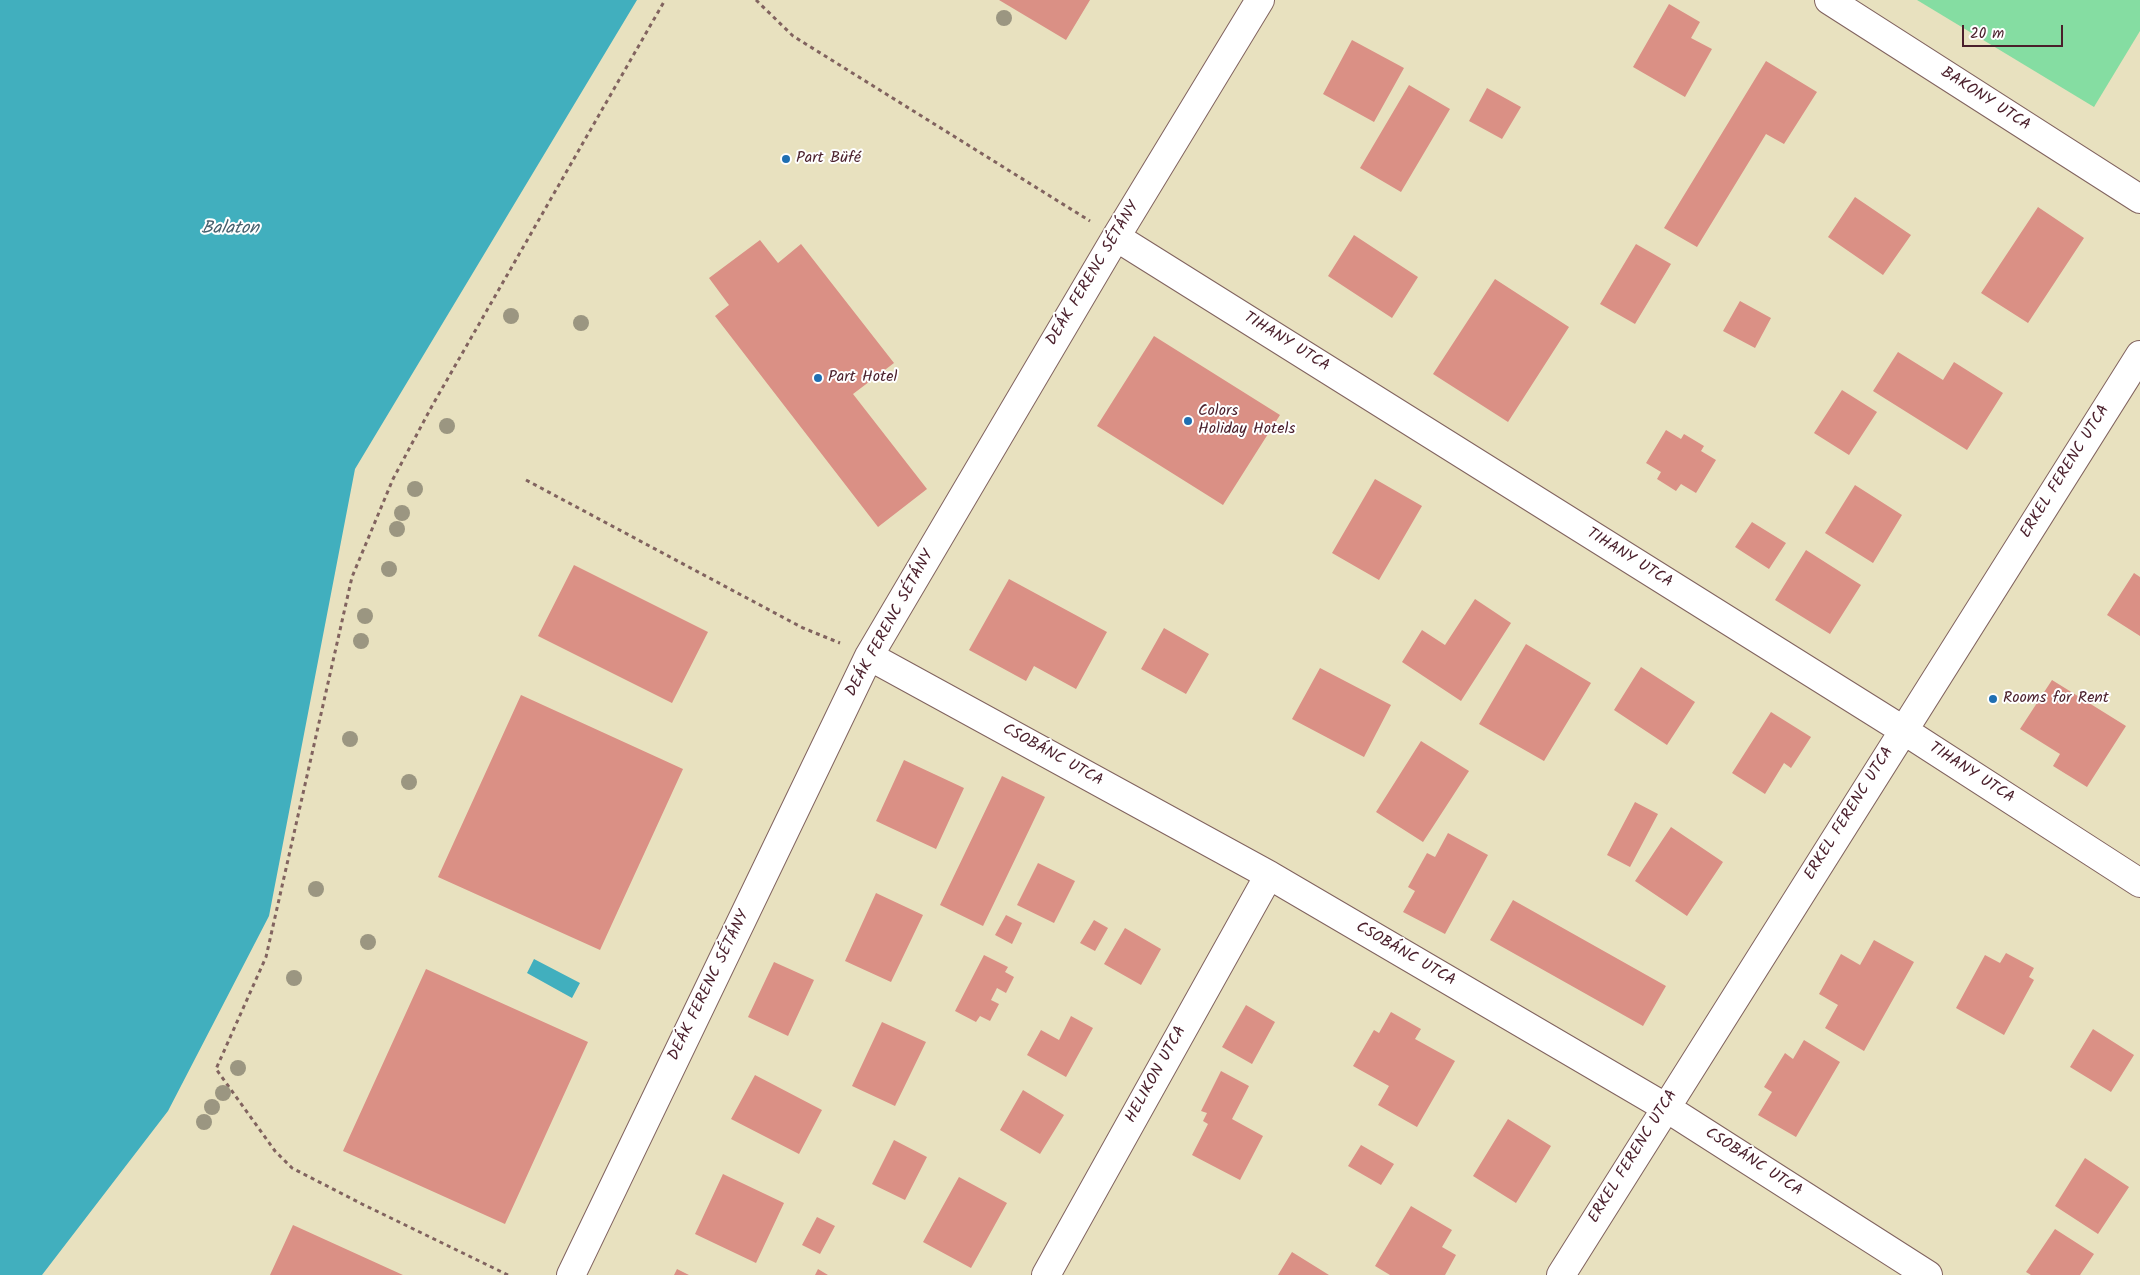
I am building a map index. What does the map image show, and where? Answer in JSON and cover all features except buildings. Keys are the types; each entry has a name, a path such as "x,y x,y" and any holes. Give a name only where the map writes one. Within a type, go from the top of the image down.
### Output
{"street":[{"name":"DEÁK FERENC SÉTÁNY","path":"571,1275 869,656 1116,237 1260,0"},
{"name":"BAKONY UTCA","path":"1829,0 2140,199"},
{"name":"TIHANY UTCA","path":"1116,237 1903,730 2140,883"},
{"name":"ERKEL FERENC UTCA","path":"1561,1275 2140,355"},
{"name":"CSOBÁNC UTCA","path":"869,656 1269,875 1665,1107 1928,1275"},
{"name":"HELIKON UTCA","path":"1046,1275 1269,875"}],"path":[{"path":"508,1275 292,1168 275,1151 216,1069 266,957 352,577 389,488 432,406 665,0"},
{"path":"756,0 793,36 1116,237"},
{"path":"526,480 803,628 869,656"}],"green space":[{"path":"1917,0 2140,0 2140,31 2094,107"}],"water":[{"name":"Balaton","path":"0,0 637,0 355,469 269,916 168,1111 42,1275 0,1275"},
{"path":"534,959 580,983 572,998 527,973"}],"place":[{"name":"Part Büfé","path":"786,159"},
{"name":"Part Hotel","path":"818,378"},
{"name":"Colors Holiday Hotels","path":"1188,421"},
{"name":"Rooms for Rent","path":"1993,699"}]}
